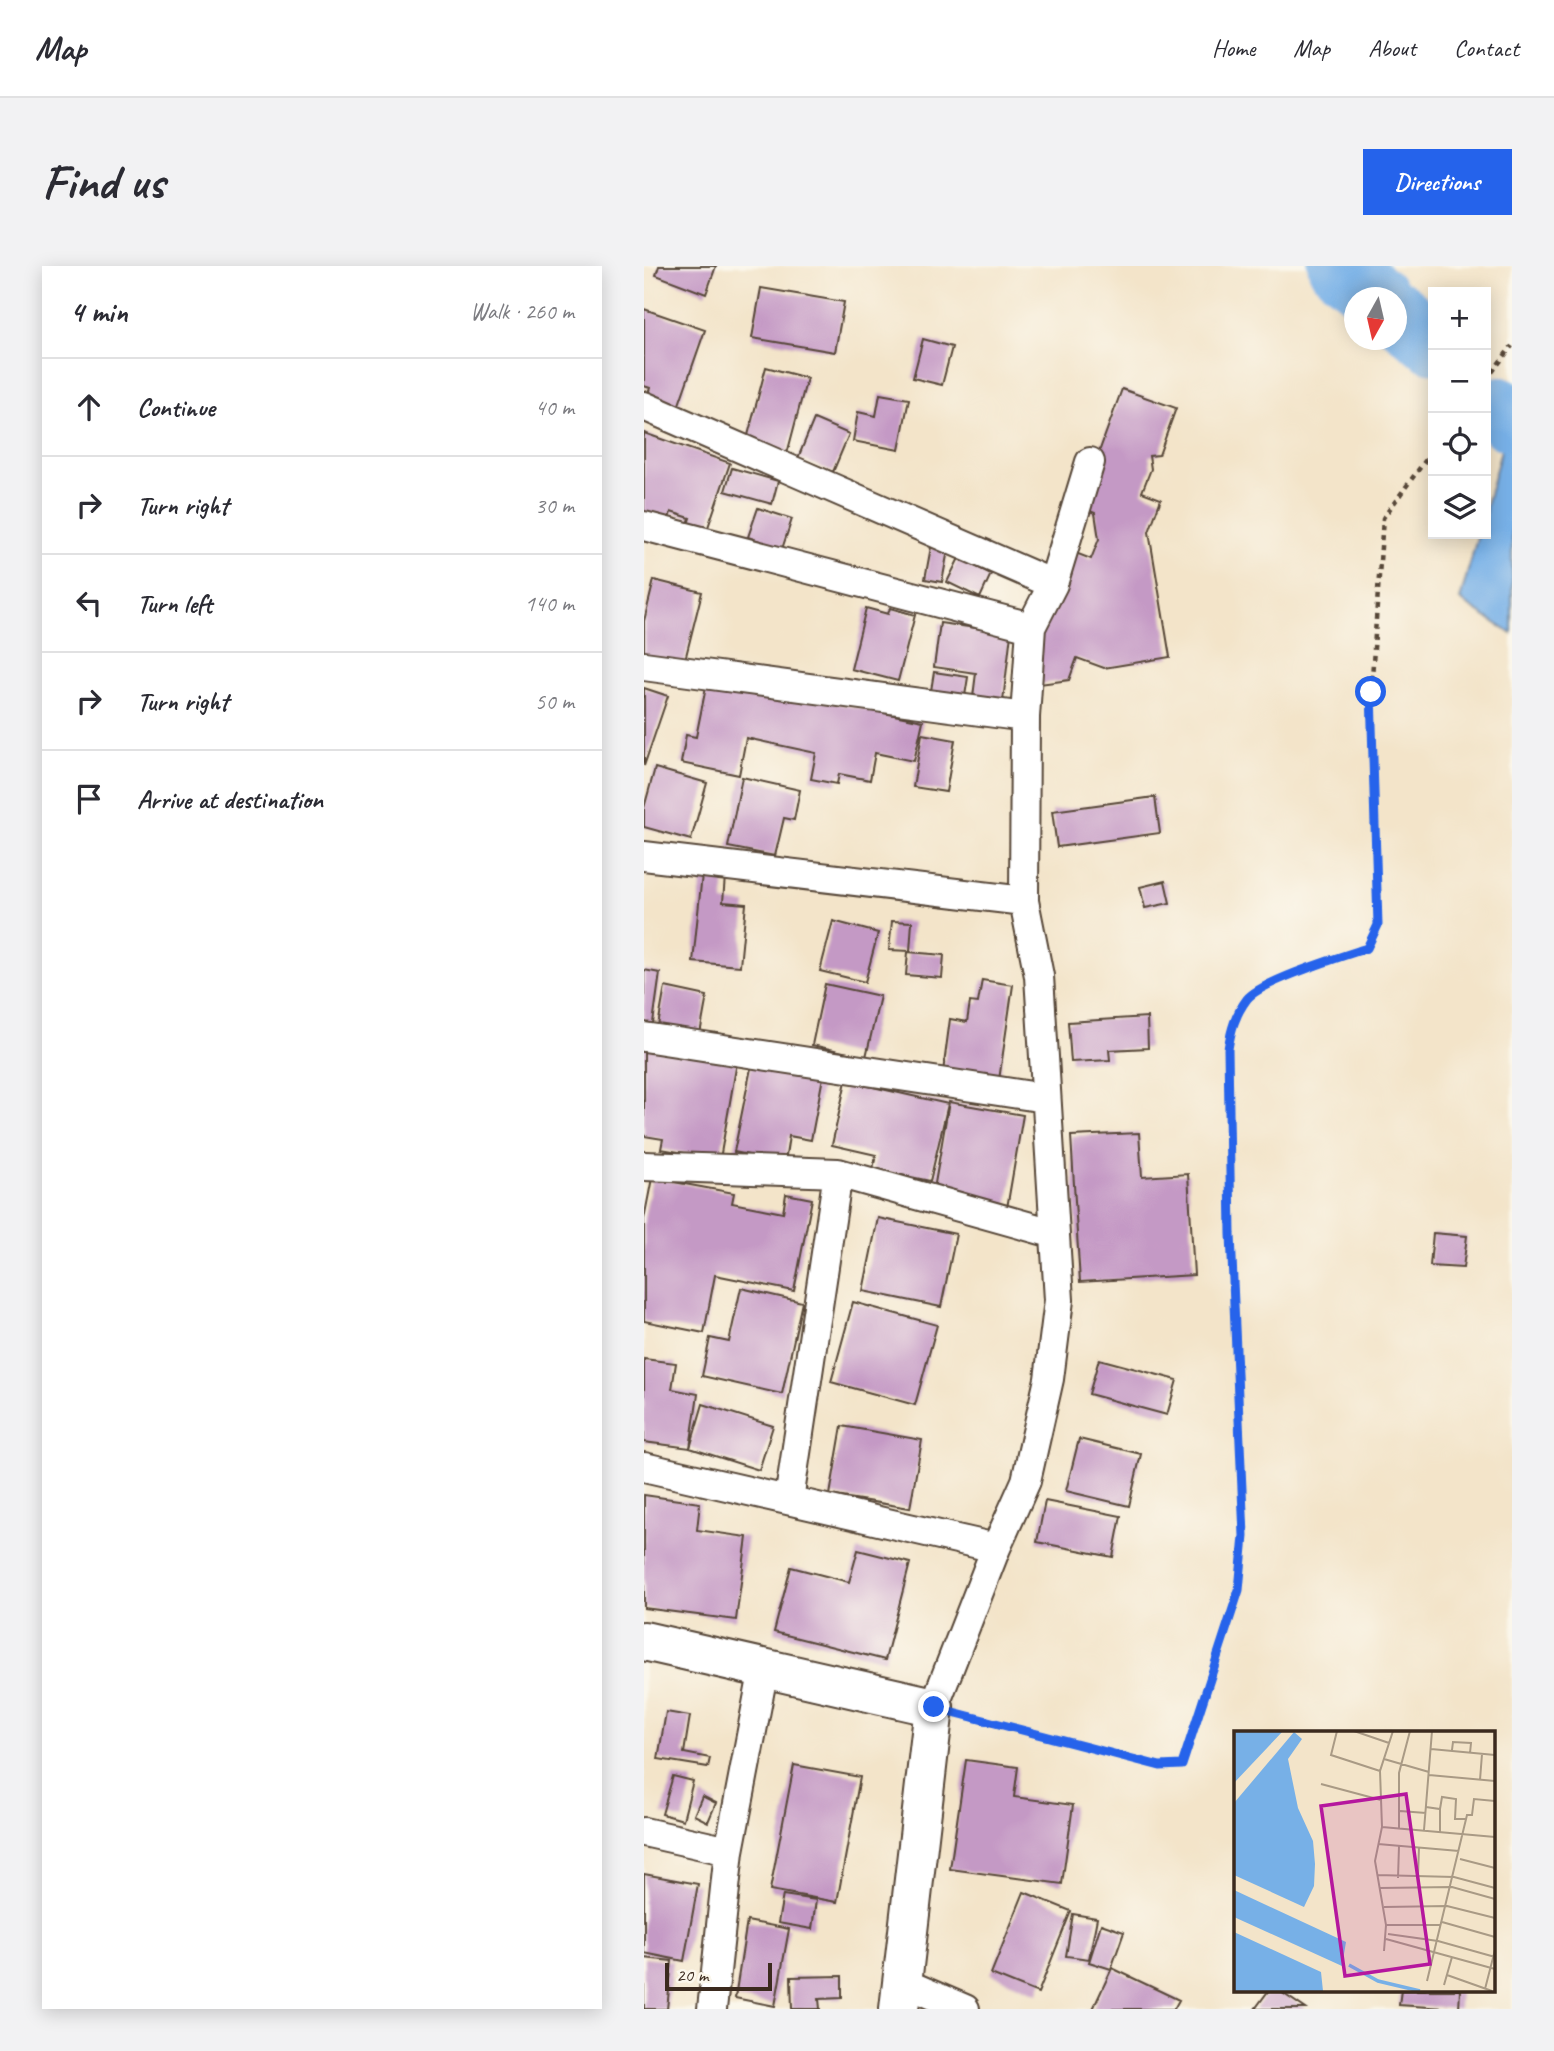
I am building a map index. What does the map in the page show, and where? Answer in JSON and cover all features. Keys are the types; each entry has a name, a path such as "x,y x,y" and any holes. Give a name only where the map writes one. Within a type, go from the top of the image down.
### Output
{"main road":[{"path":"644,1641 934,1707 900,1995"}],"street":[{"path":"644,406 1053,584"},
{"path":"934,1707 996,1548 1026,1481 1049,1379 1059,1300 1052,1233 1039,976 1024,901 1025,717 1031,627 1053,584 1090,462"},
{"path":"644,526 1031,627"},
{"path":"644,666 1025,717"},
{"path":"644,856 1024,901"},
{"path":"644,1037 1045,1098"},
{"path":"644,1166 838,1173 1052,1233"},
{"path":"789,1500 838,1173"},
{"path":"644,1467 996,1548"},
{"path":"712,2009 729,1851 764,1668"},
{"path":"644,1832 729,1851"},
{"path":"900,1995 965,2009"}],"path":[{"path":"1491,373 1512,346"},
{"path":"934,1707 1160,1766 1182,1765 1239,1590 1244,1536 1231,1234 1228,1049 1232,1023 1249,996 1303,970 1367,948 1378,925 1371,692 1383,518 1428,457"}],"water":[{"path":"1512,410 1512,634 1460,600 1477,539 1491,539 1491,487"}],"building":[{"path":"659,266 716,266 706,294 656,275"},
{"path":"761,288 844,302 835,352 752,338"},
{"path":"644,309 705,330 676,413 645,402 650,388 644,386"},
{"path":"923,339 952,347 942,385 913,378"},
{"path":"766,367 807,378 787,454 746,443"},
{"path":"1122,389 1176,408 1159,455 1149,456 1151,469 1142,492 1161,499 1149,532 1170,657 1104,668 1077,658 1069,680 1040,684 1031,629 1073,552 1091,559 1099,539 1095,513 1079,507"},
{"path":"880,394 909,399 899,450 853,441 858,412 876,416"},
{"path":"814,419 849,434 833,472 798,458"},
{"path":"644,433 730,463 705,536 686,530 690,518 671,512 667,525 644,517"},
{"path":"732,468 778,481 772,504 725,491"},
{"path":"758,508 792,519 782,549 748,537"},
{"path":"931,547 948,550 942,582 925,579"},
{"path":"959,558 991,574 980,598 947,582"},
{"path":"654,580 702,592 683,668 644,658 644,621"},
{"path":"866,608 888,614 890,608 915,615 898,681 851,669"},
{"path":"940,623 1011,633 1003,701 973,697 976,673 934,667"},
{"path":"934,672 968,677 964,702 930,697"},
{"path":"708,677 923,721 914,761 875,753 870,780 839,774 837,784 811,779 816,753 746,738 739,775 681,763 686,735 696,737"},
{"path":"644,688 668,696 644,766"},
{"path":"922,734 955,740 946,792 913,787"},
{"path":"655,768 707,783 691,840 644,827 644,808"},
{"path":"742,777 800,790 794,820 784,818 775,856 728,847"},
{"path":"1155,797 1160,833 1057,847 1052,811"},
{"path":"702,874 725,876 723,902 746,904 740,966 693,962"},
{"path":"1165,881 1170,903 1145,908 1140,887"},
{"path":"833,921 878,933 865,982 820,971"},
{"path":"892,921 912,922 910,951 889,950"},
{"path":"908,952 944,955 942,978 906,975"},
{"path":"644,970 660,973 652,1030 644,1028"},
{"path":"982,980 1013,985 999,1080 943,1072 950,1019 967,1022 970,1002 978,1003"},
{"path":"825,984 880,996 866,1057 812,1045"},
{"path":"665,987 707,996 700,1034 658,1026"},
{"path":"1147,1017 1148,1048 1109,1050 1110,1060 1071,1062 1068,1022"},
{"path":"644,1045 737,1062 720,1159 661,1149 663,1139 644,1136"},
{"path":"752,1063 823,1077 811,1140 789,1136 785,1162 734,1152"},
{"path":"846,1081 948,1104 930,1181 873,1169 876,1155 832,1145"},
{"path":"949,1102 1023,1115 1007,1208 933,1195"},
{"path":"1139,1133 1142,1177 1188,1174 1194,1275 1080,1282 1071,1136"},
{"path":"652,1178 734,1193 732,1203 783,1213 786,1194 812,1199 794,1291 715,1275 704,1333 644,1321 644,1219"},
{"path":"878,1218 956,1234 941,1307 863,1291"},
{"path":"1433,1233 1467,1236 1463,1268 1430,1266"},
{"path":"741,1288 802,1302 782,1394 702,1376 710,1338 729,1342"},
{"path":"853,1302 937,1325 915,1405 831,1382"},
{"path":"644,1359 676,1363 672,1389 698,1394 690,1448 644,1442"},
{"path":"1099,1359 1177,1380 1167,1415 1089,1394"},
{"path":"703,1404 773,1426 759,1470 690,1448"},
{"path":"842,1426 922,1440 910,1508 830,1495"},
{"path":"1079,1439 1141,1454 1129,1506 1066,1491"},
{"path":"644,1495 700,1503 697,1530 747,1537 736,1620 644,1608"},
{"path":"1045,1501 1121,1516 1113,1557 1037,1542"},
{"path":"858,1550 910,1563 885,1660 774,1632 791,1567 849,1582"},
{"path":"666,1712 690,1716 684,1753 710,1758 708,1767 658,1759"},
{"path":"966,1760 1018,1767 1014,1797 1073,1805 1062,1884 950,1869"},
{"path":"794,1765 860,1777 837,1902 770,1890"},
{"path":"673,1776 693,1781 683,1820 662,1814"},
{"path":"702,1796 716,1803 708,1822 694,1815"},
{"path":"644,1874 698,1884 684,1961 644,1953"},
{"path":"1024,1892 1071,1911 1038,1993 991,1974"},
{"path":"783,1895 816,1900 812,1929 778,1923"},
{"path":"1073,1914 1097,1918 1089,1959 1066,1956"},
{"path":"747,1921 789,1929 775,2006 735,1998"},
{"path":"1101,1924 1124,1932 1111,1969 1089,1962"},
{"path":"644,1958 672,1961 667,2009 644,2009"},
{"path":"1112,1968 1179,2000 1174,2009 1093,2009"},
{"path":"842,1976 842,1998 819,1999 820,2009 792,2009 791,1977"},
{"path":"1268,1992 1281,1992 1306,2009 1255,2009"},
{"path":"1401,1992 1460,1992 1459,2009 1399,2005"}],"waterway":[{"path":"1339,266 1365,287"},
{"path":"1407,321 1428,338"},
{"path":"1498,408 1509,420"}],"route":[{"path":"934,1707 1160,1766 1182,1765 1239,1590 1244,1536 1231,1234 1228,1049 1232,1023 1249,996 1303,970 1367,948 1378,925 1371,692"}]}
